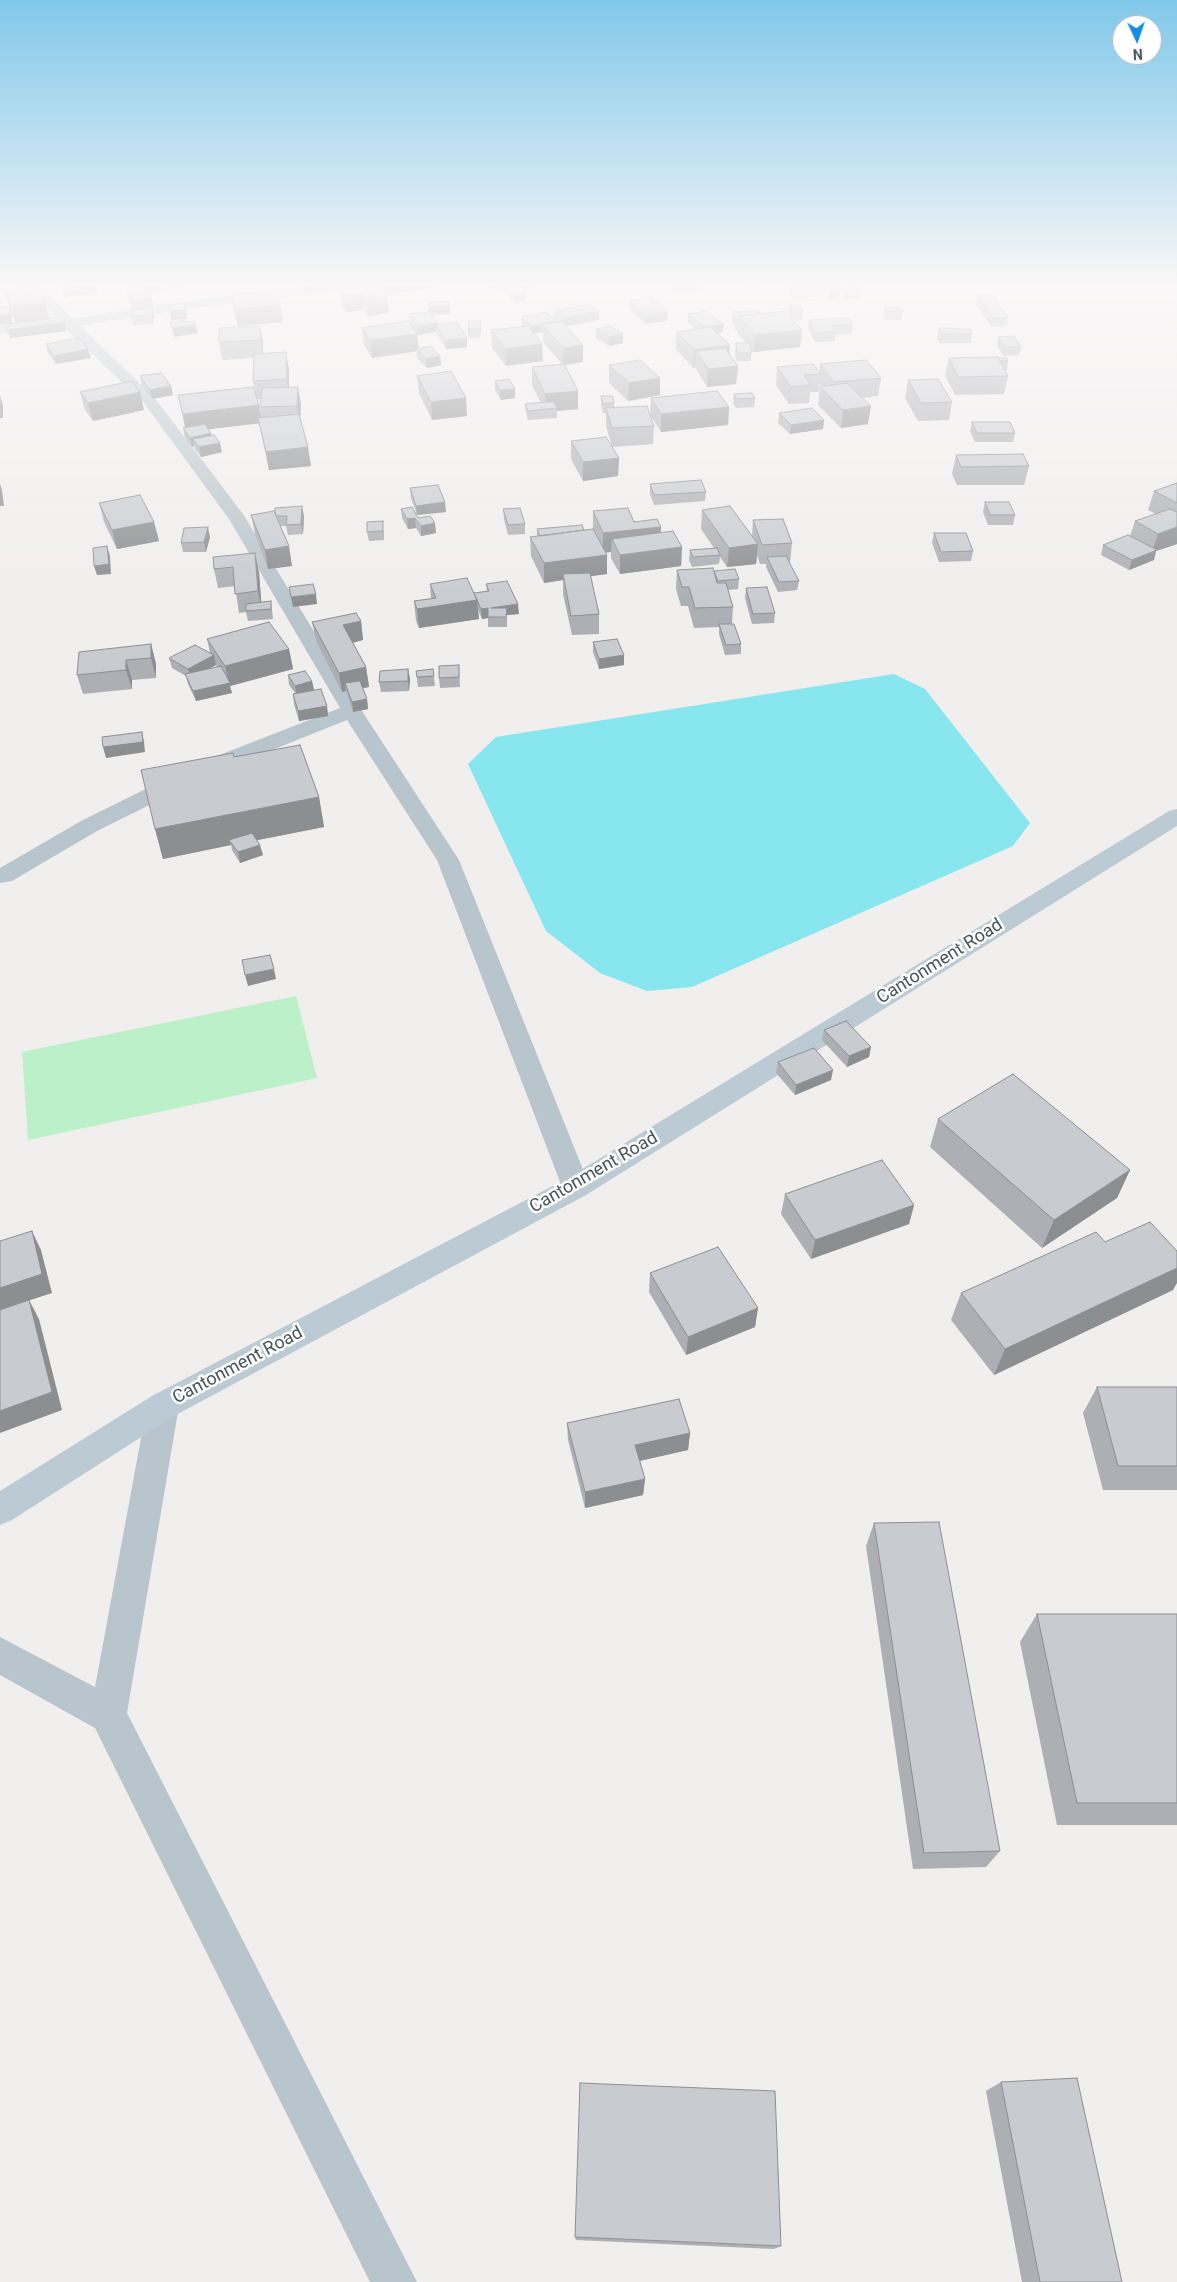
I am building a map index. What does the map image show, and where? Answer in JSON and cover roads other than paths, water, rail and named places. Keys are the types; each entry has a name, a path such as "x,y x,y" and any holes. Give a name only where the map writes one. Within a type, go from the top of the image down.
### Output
{"street":[{"path":"138,389 149,400 231,510 352,711 448,860 576,1187"},
{"path":"0,876 4,876 89,826 202,770 352,711"},
{"name":"Cantonment Road","path":"0,1509 163,1406 576,1187 1177,816"},
{"path":"108,1715 163,1406"},
{"path":"0,1654 108,1715 394,2282"}],"water":[{"path":"894,674 925,689 1030,823 1013,846 692,987 647,991 600,973 546,931 468,764 496,737"}]}
